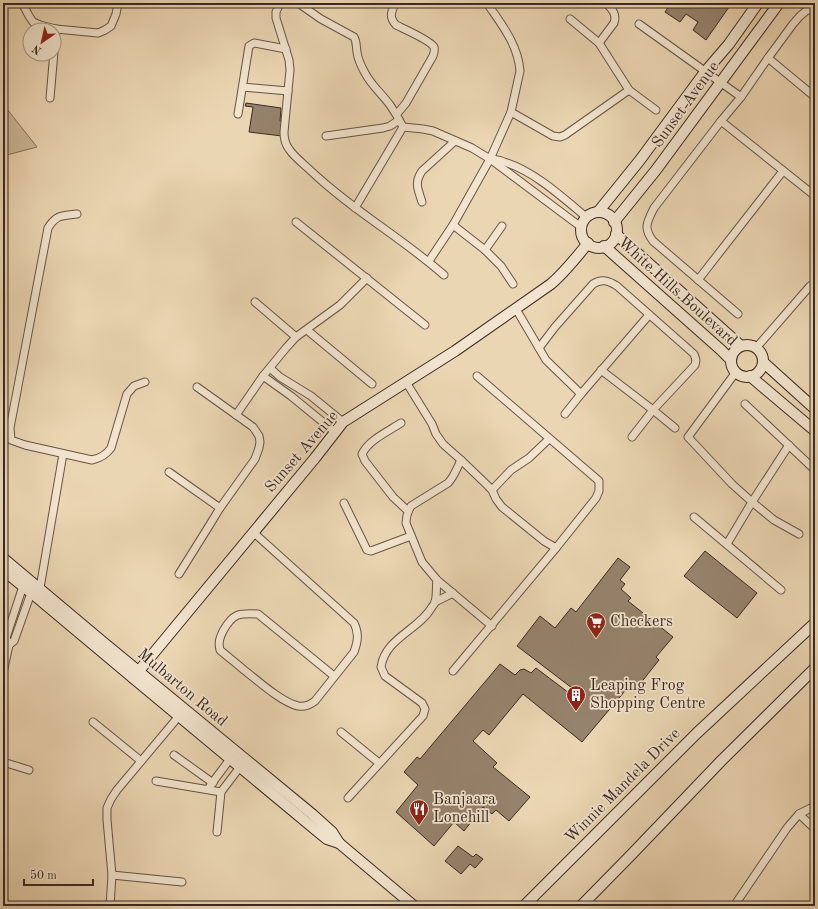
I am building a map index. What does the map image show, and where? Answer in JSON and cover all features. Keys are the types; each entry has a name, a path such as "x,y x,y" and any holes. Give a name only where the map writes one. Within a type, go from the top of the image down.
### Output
{"street":[{"path":"22,3 33,22"},
{"path":"62,30 98,33 105,30 111,26 114,21 118,3"},
{"path":"280,3 276,12 276,18 289,60 290,70 284,132 284,138 290,151 320,179 356,208 444,274"},
{"path":"298,3 354,37 356,40 359,62 366,75 390,105 403,127"},
{"path":"326,136 390,126 398,117 433,56 435,52 434,46 428,41 396,25 393,22 391,13 395,3"},
{"path":"429,262 453,225 490,159 511,112 520,64 509,36 487,3"},
{"path":"599,43 614,23 615,19 614,11 606,3"},
{"name":"Sunset Avenue","path":"598,212 640,160 705,72 729,44 758,3"},
{"name":"Sunset Avenue","path":"614,222 656,170 779,3"},
{"path":"738,314 653,241 647,232 647,220 654,208 741,97 800,16 806,11 812,9 815,10"},
{"path":"570,19 599,43 629,90 656,110"},
{"path":"639,24 741,97"},
{"path":"238,114 249,46 254,43 286,49"},
{"path":"768,58 815,97"},
{"path":"50,98 53,62"},
{"path":"243,87 288,91"},
{"path":"511,112 553,136 560,137 629,90"},
{"path":"721,121 815,196"},
{"path":"356,208 403,127"},
{"path":"403,127 432,131 472,148 490,159 581,227"},
{"path":"422,202 417,186 418,177 422,171 455,141"},
{"path":"490,159 504,162 527,172 550,187 586,217"},
{"path":"698,280 783,171"},
{"path":"594,212 607,214 612,217 616,234 611,242 604,246 595,247 588,243 582,236 581,227 586,217 594,212"},
{"path":"77,214 59,216 52,221 48,228 10,428 11,440 63,454 92,460 99,459 108,453 111,448 127,394 134,386 146,382"},
{"path":"296,222 425,325"},
{"path":"453,225 485,250 501,266 513,284"},
{"path":"485,250 502,226"},
{"name":"White Hills Boulevard","path":"616,234 741,346"},
{"name":"Sunset Avenue","path":"136,674 315,458 343,422 455,351 516,309 563,273 588,243"},
{"name":"White Hills Boulevard","path":"604,246 731,360"},
{"path":"236,415 263,376 296,337 340,305 367,278"},
{"path":"539,348 593,284 603,281 618,286 694,354 696,360 689,372 653,410 632,437"},
{"path":"756,348 810,286 815,283"},
{"path":"255,302 296,337"},
{"path":"516,309 546,360 581,394"},
{"path":"565,414 649,315"},
{"path":"307,330 372,384"},
{"path":"741,346 752,346 756,348 762,356 762,367 759,371 750,376 740,375 733,368 731,360 733,352 741,346"},
{"path":"763,362 815,409"},
{"path":"270,368 311,396 343,422"},
{"path":"602,370 675,428"},
{"path":"736,372 688,437 732,484 752,502 774,520 799,534"},
{"path":"263,376 291,396 335,432"},
{"path":"453,671 556,548 596,498 599,491 599,481 477,376"},
{"path":"750,376 815,431"},
{"path":"406,382 443,444 492,490 502,507 544,542 556,548"},
{"path":"179,574 220,508 255,459 260,442 259,436 253,427 197,387"},
{"path":"745,404 815,470"},
{"path":"400,423 371,442 364,449 362,454 365,461 393,497 408,511"},
{"path":"492,490 510,470 529,458 549,439"},
{"path":"727,544 789,445"},
{"path":"3,673 10,645 14,641 32,591 63,454"},
{"path":"461,460 448,483 411,506 408,511 406,523 422,562 436,580 492,626"},
{"path":"169,472 220,508"},
{"path":"344,503 367,550 371,552 411,536"},
{"path":"694,517 781,590"},
{"path":"253,532 354,623 358,630 357,645 354,652 312,703 298,706 284,700 220,650 220,638 228,622 244,613 258,614 334,676"},
{"name":"Mulbarton Road","path":"3,558 32,591"},
{"name":"Mulbarton Road","path":"3,570 32,591 312,814 332,832 339,843"},
{"path":"348,798 423,716 425,709 422,703 385,676 381,667 385,655 397,639 423,619 430,611 435,602 436,580"},
{"path":"435,602 453,594"},
{"name":"Winnie Mandela Drive","path":"524,906 697,733 815,623"},
{"path":"581,906 721,761 815,668"},
{"name":"Mulbarton Road","path":"136,674 179,716 230,759 327,838 339,843 414,906"},
{"path":"110,906 112,875 107,808 117,790 179,716"},
{"path":"93,722 141,761"},
{"path":"341,732 379,763"},
{"path":"174,755 213,782"},
{"path":"208,790 230,759"},
{"path":"3,762 29,770"},
{"path":"217,832 221,792 240,767"},
{"path":"156,781 221,792"},
{"path":"735,906 799,814 815,806"},
{"path":"799,814 815,830"},
{"path":"112,875 182,882"},
{"path":"519,906 539,891"}],"shaded area":[{"path":"3,104 37,147 3,156"}],"building":[{"path":"671,3 701,3 707,7 710,3 724,3 729,7 706,40 693,30 698,22 686,14 680,22 665,12"},
{"path":"246,103 281,108 280,121 283,121 282,136 249,132 253,107 245,106"},
{"path":"705,551 757,593 737,618 684,576"},
{"name":"Leaping Frog Shopping Centre","path":"618,558 630,567 620,580 625,584 621,589 631,598 628,601 673,637 656,657 659,660 636,689 630,685 582,742 523,694 489,735 483,730 473,741 497,763 493,767 530,797 509,821 496,810 492,814 483,807 464,831 454,822 434,846 396,812 418,785 404,772 417,757 420,759 500,664 515,675 520,670 524,669 531,673 536,668 569,693 572,688 517,646 540,616 555,628 571,608 576,612"},
{"path":"458,846 473,857 476,854 483,859 475,868 470,864 461,874 445,861"}],"place":[{"name":"Checkers","path":"596,639"},
{"name":"Leaping Frog Shopping Centre","path":"576,712"},
{"name":"Banjaara Lonehill","path":"419,826"}]}
